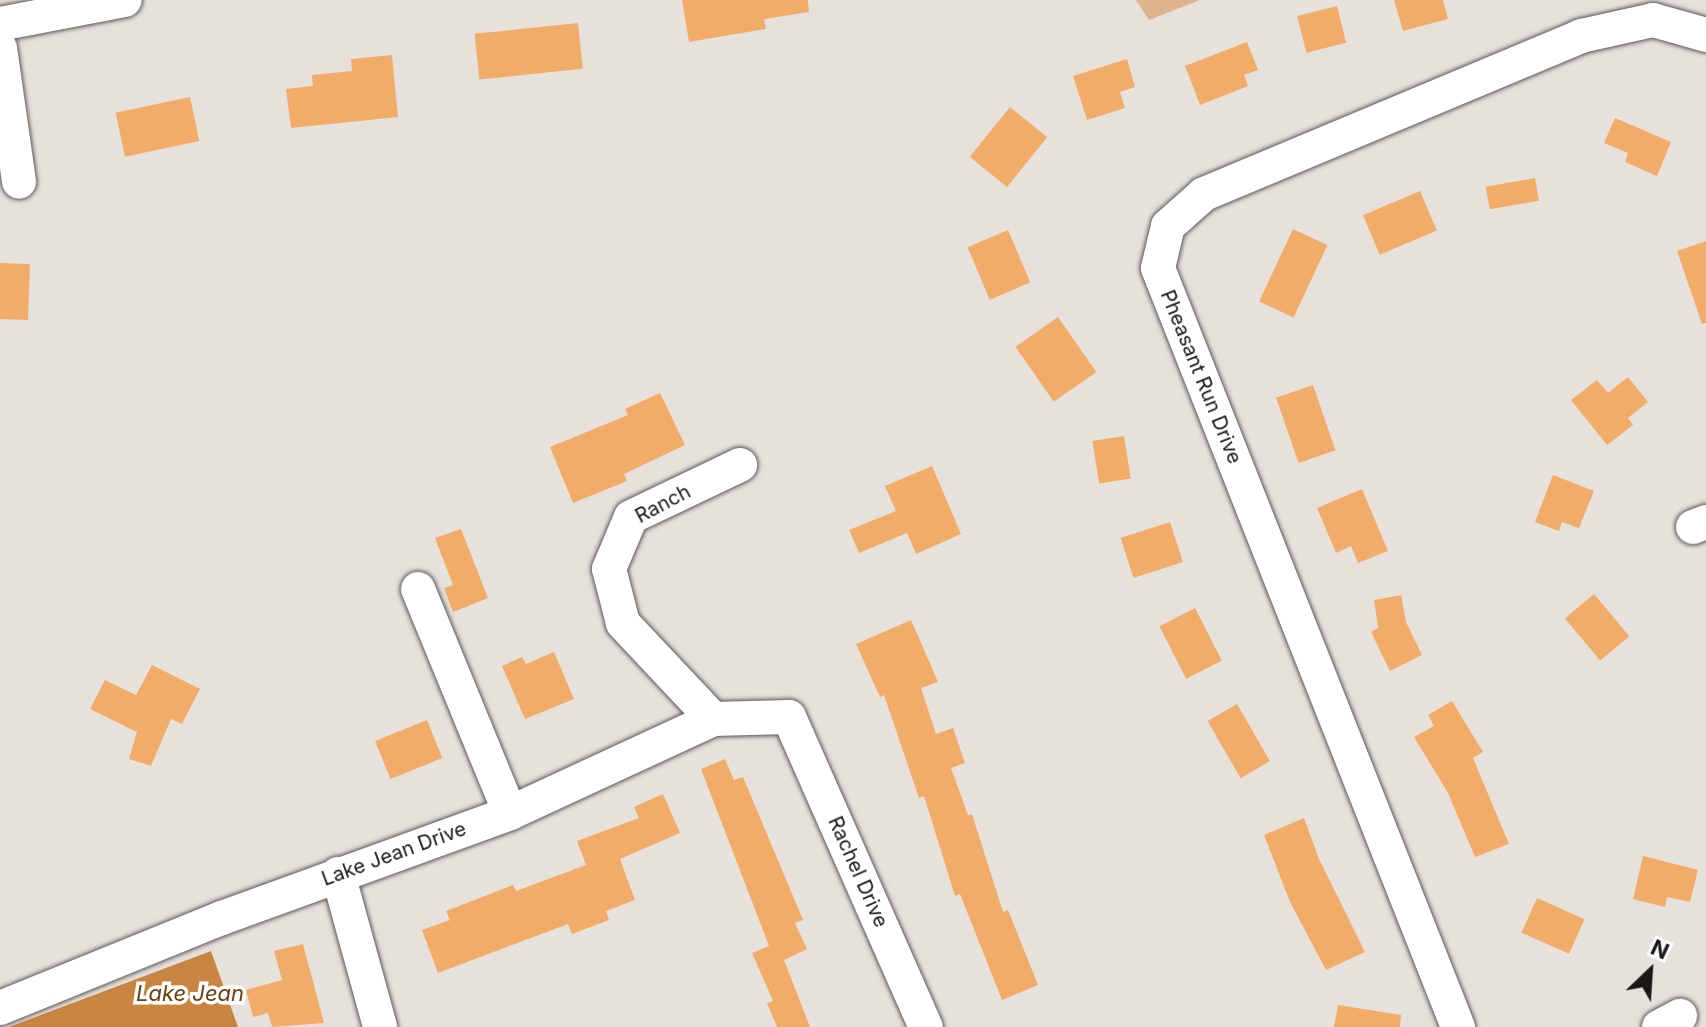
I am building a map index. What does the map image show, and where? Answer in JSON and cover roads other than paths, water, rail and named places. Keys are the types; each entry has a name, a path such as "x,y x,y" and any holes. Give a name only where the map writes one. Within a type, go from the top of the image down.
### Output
{"street":[{"path":"0,24 125,0"},
{"name":"Pheasant Run Drive","path":"1458,1027 1158,268 1168,226 1204,194 1581,36 1653,20 1706,35"},
{"path":"0,48 19,182"},
{"name":"Ranch","path":"713,719 623,623 609,569 631,517 740,465"},
{"path":"418,589 510,813"},
{"name":"Lake Jean Drive","path":"0,1008 338,874 510,813 713,719 789,717"},
{"name":"Rachel Drive","path":"789,717 926,1027"},
{"path":"338,874 380,1027"}],"water":[{"name":"Lake Jean","path":"211,951 238,1027 9,1027"}]}
